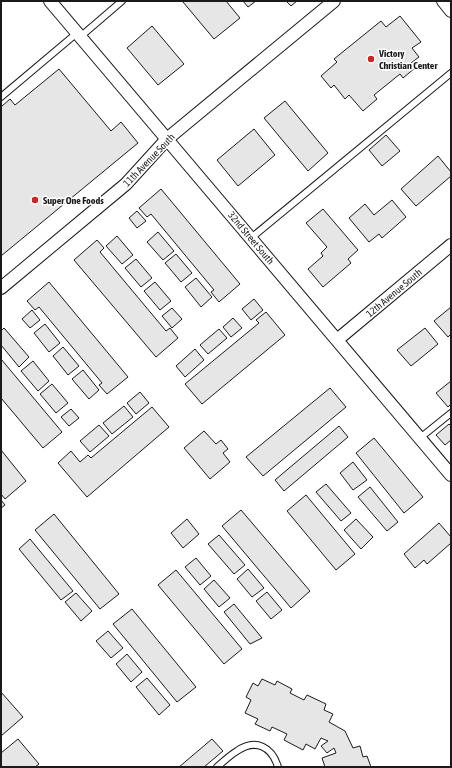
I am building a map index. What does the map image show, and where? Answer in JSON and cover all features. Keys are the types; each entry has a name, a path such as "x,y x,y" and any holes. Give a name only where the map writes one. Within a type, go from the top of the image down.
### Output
{"street":[{"name":"32nd Street South","path":"50,1 451,475"},
{"name":"11th Avenue South","path":"1,288 126,184 166,139 334,1"},
{"path":"442,1 451,11"},
{"name":"12th Avenue South","path":"337,340 451,245"}],"lane":[{"path":"1,97 122,1"},
{"path":"251,238 451,73"},
{"path":"420,438 451,413"},
{"path":"217,767 245,746 257,744 267,748 274,756 278,767"}],"building":[{"path":"183,1 226,1 240,18 214,39"},
{"path":"243,1 256,1 248,7"},
{"path":"286,1 297,1 291,6"},
{"path":"400,16 421,42 412,48 419,57 411,63 415,68 403,78 400,74 374,95 377,99 363,111 349,95 345,99 334,85 331,88 321,76 337,62 334,59 381,21 386,27"},
{"path":"152,26 184,64 158,85 127,48"},
{"name":"Super One Foods","path":"59,69 111,131 121,122 138,143 1,256 1,107 10,99 15,105"},
{"path":"285,101 328,153 308,171 264,118"},
{"path":"254,129 275,155 238,186 217,160"},
{"path":"386,135 400,151 382,166 369,150"},
{"path":"438,156 451,172 451,176 416,206 401,189"},
{"path":"161,189 240,284 219,302 211,292 214,290 151,214 147,217 139,208"},
{"path":"392,200 406,217 382,238 379,234 369,242 349,218 365,204 374,215"},
{"path":"323,209 358,250 348,259 351,263 323,287 308,269 323,256 321,253 327,247 306,223"},
{"path":"137,211 146,221 137,228 129,218"},
{"path":"158,232 174,251 163,260 147,242"},
{"path":"117,236 133,255 122,264 106,246"},
{"path":"97,240 104,248 100,252 166,331 170,328 178,338 156,357 74,260"},
{"path":"176,254 192,273 181,282 165,263"},
{"path":"136,259 152,278 141,287 125,268"},
{"path":"196,278 212,297 201,307 185,287"},
{"path":"49,282 128,377 107,394 99,385 102,383 39,307 35,310 27,301"},
{"path":"155,282 171,301 160,310 144,291"},
{"path":"254,299 263,310 251,320 242,309"},
{"path":"451,307 451,334 448,337 434,321"},
{"path":"172,308 182,319 172,328 162,316"},
{"path":"32,310 40,320 30,328 22,319"},
{"path":"266,312 285,335 202,404 185,384 259,323 256,320"},
{"path":"233,318 242,328 231,337 223,327"},
{"path":"45,324 60,343 49,352 34,333"},
{"path":"4,328 29,357 19,367 1,345 1,331"},
{"path":"425,328 438,344 411,366 397,350"},
{"path":"219,329 227,338 208,354 200,345"},
{"path":"63,347 79,366 68,375 53,356"},
{"path":"195,349 204,360 185,377 176,366"},
{"path":"1,359 62,432 43,448 1,398"},
{"path":"33,361 49,381 38,391 21,371"},
{"path":"83,370 99,390 89,399 72,379"},
{"path":"451,381 451,404 448,407 436,393"},
{"path":"52,384 68,403 56,413 40,394"},
{"path":"330,388 346,407 263,476 246,457"},
{"path":"140,392 149,403 136,414 127,403"},
{"path":"124,406 133,417 112,434 103,423"},
{"path":"152,407 169,427 87,497 58,463 71,451 80,462 88,455 91,458"},
{"path":"71,409 79,418 69,426 61,417"},
{"path":"449,424 451,426 451,440 445,445 436,435"},
{"path":"99,425 109,436 90,452 80,441"},
{"path":"339,426 348,437 284,491 275,480"},
{"path":"204,431 216,444 221,440 228,449 223,453 230,462 210,479 184,448"},
{"path":"374,438 423,497 404,513 356,453"},
{"path":"1,450 26,481 5,499 1,494"},
{"path":"353,462 367,480 353,490 340,473"},
{"path":"326,484 351,513 341,521 316,492"},
{"path":"370,487 398,522 387,531 358,497"},
{"path":"306,495 355,554 336,570 287,511"},
{"path":"1,500 5,505 1,508"},
{"path":"241,510 310,591 291,608 222,526"},
{"path":"54,514 119,594 100,609 35,530"},
{"path":"187,519 199,534 183,548 171,533"},
{"path":"356,519 373,537 361,549 344,530"},
{"path":"439,523 451,537 451,543 427,564 424,560 415,568 404,554"},
{"path":"219,535 245,565 234,574 208,544"},
{"path":"30,539 73,591 61,600 19,549"},
{"path":"196,558 211,576 200,585 185,567"},
{"path":"248,569 264,588 252,597 237,579"},
{"path":"176,570 242,649 224,664 158,585"},
{"path":"214,580 230,598 219,607 204,589"},
{"path":"267,592 282,610 271,619 256,601"},
{"path":"76,593 92,611 81,621 65,602"},
{"path":"234,604 262,638 250,644 224,612"},
{"path":"132,609 196,687 177,702 113,624"},
{"path":"108,631 123,648 111,658 96,641"},
{"path":"127,654 142,672 131,682 116,664"},
{"path":"147,678 170,705 159,715 136,687"},
{"path":"262,679 275,685 277,681 292,689 290,693 304,700 307,695 326,704 324,710 333,714 329,722 345,731 353,748 360,746 363,757 367,756 371,767 325,767 322,758 336,753 334,748 327,753 321,746 328,741 321,738 315,749 306,744 303,750 284,740 287,734 272,727 270,731 255,724 258,719 245,713 251,700 246,697 253,683 258,686"},
{"path":"1,692 23,717 1,736"},
{"path":"18,739 39,764 35,767 1,767 1,753"},
{"path":"212,739 223,751 204,767 179,767"}],"place":[{"name":"Victory Christian Center","path":"371,59"},
{"name":"Super One Foods","path":"35,200"}]}
